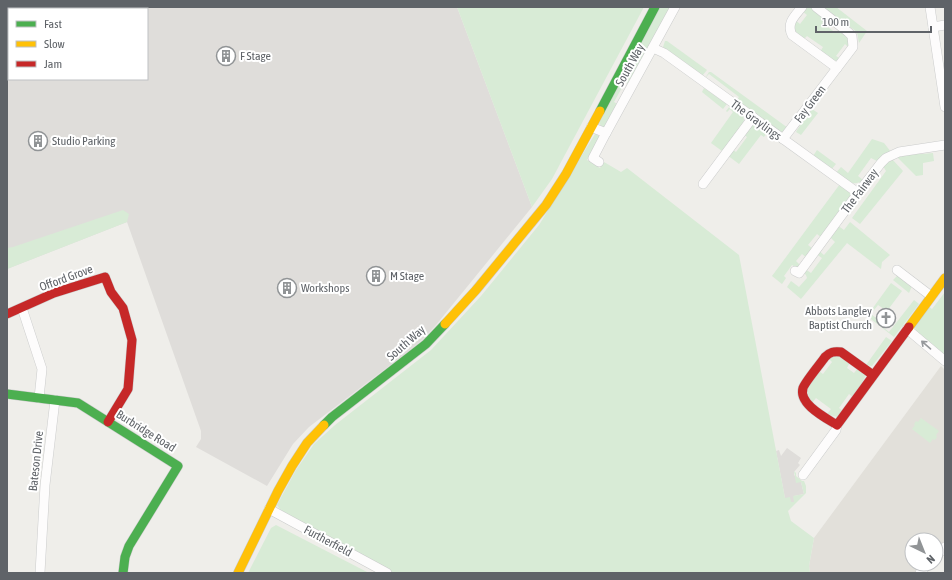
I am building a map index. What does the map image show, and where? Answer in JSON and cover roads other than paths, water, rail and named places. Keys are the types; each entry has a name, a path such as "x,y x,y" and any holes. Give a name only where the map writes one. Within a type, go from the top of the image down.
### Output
{"street":[{"name":"South Way","path":"238,573 269,509 306,443 332,417 426,344 476,290 546,205 566,174 655,7"},
{"name":"South Way","path":"600,162 593,158 675,7"},
{"path":"802,7 790,23 789,28 792,35 837,68"},
{"name":"Fay Green","path":"783,139 853,47 852,36 816,7"},
{"path":"930,7 945,107"},
{"path":"933,27 945,25"},
{"name":"The Graylings","path":"653,48 664,53 858,193"},
{"path":"703,184 752,117"},
{"path":"591,128 606,133"},
{"name":"The Fairway","path":"799,274 881,163 891,155 899,152 945,145"},
{"path":"897,270 931,296"},
{"name":"Offord Grove","path":"7,314 54,293 105,276 111,292 123,308 132,340 128,389 108,422"},
{"path":"802,475 836,430 837,425 907,328 945,278"},
{"path":"22,308 42,369 39,398"},
{"path":"907,328 945,361"},
{"path":"837,425 809,406 803,397 802,388 825,357 835,351 841,352 873,376"},
{"path":"7,394 55,400"},
{"name":"Burbridge Road","path":"55,400 78,403 178,466 129,546 125,557 123,573"},
{"name":"Bateson Drive","path":"40,573 46,478 55,400"},
{"name":"Furtherfield","path":"269,509 387,573"}],"place":[{"name":"F Stage","path":"226,56"},
{"name":"Studio Parking","path":"38,141"},
{"name":"M Stage","path":"376,276"},
{"name":"Workshops","path":"287,288"},
{"name":"Abbots Langley Baptist Church","path":"886,318"}]}
